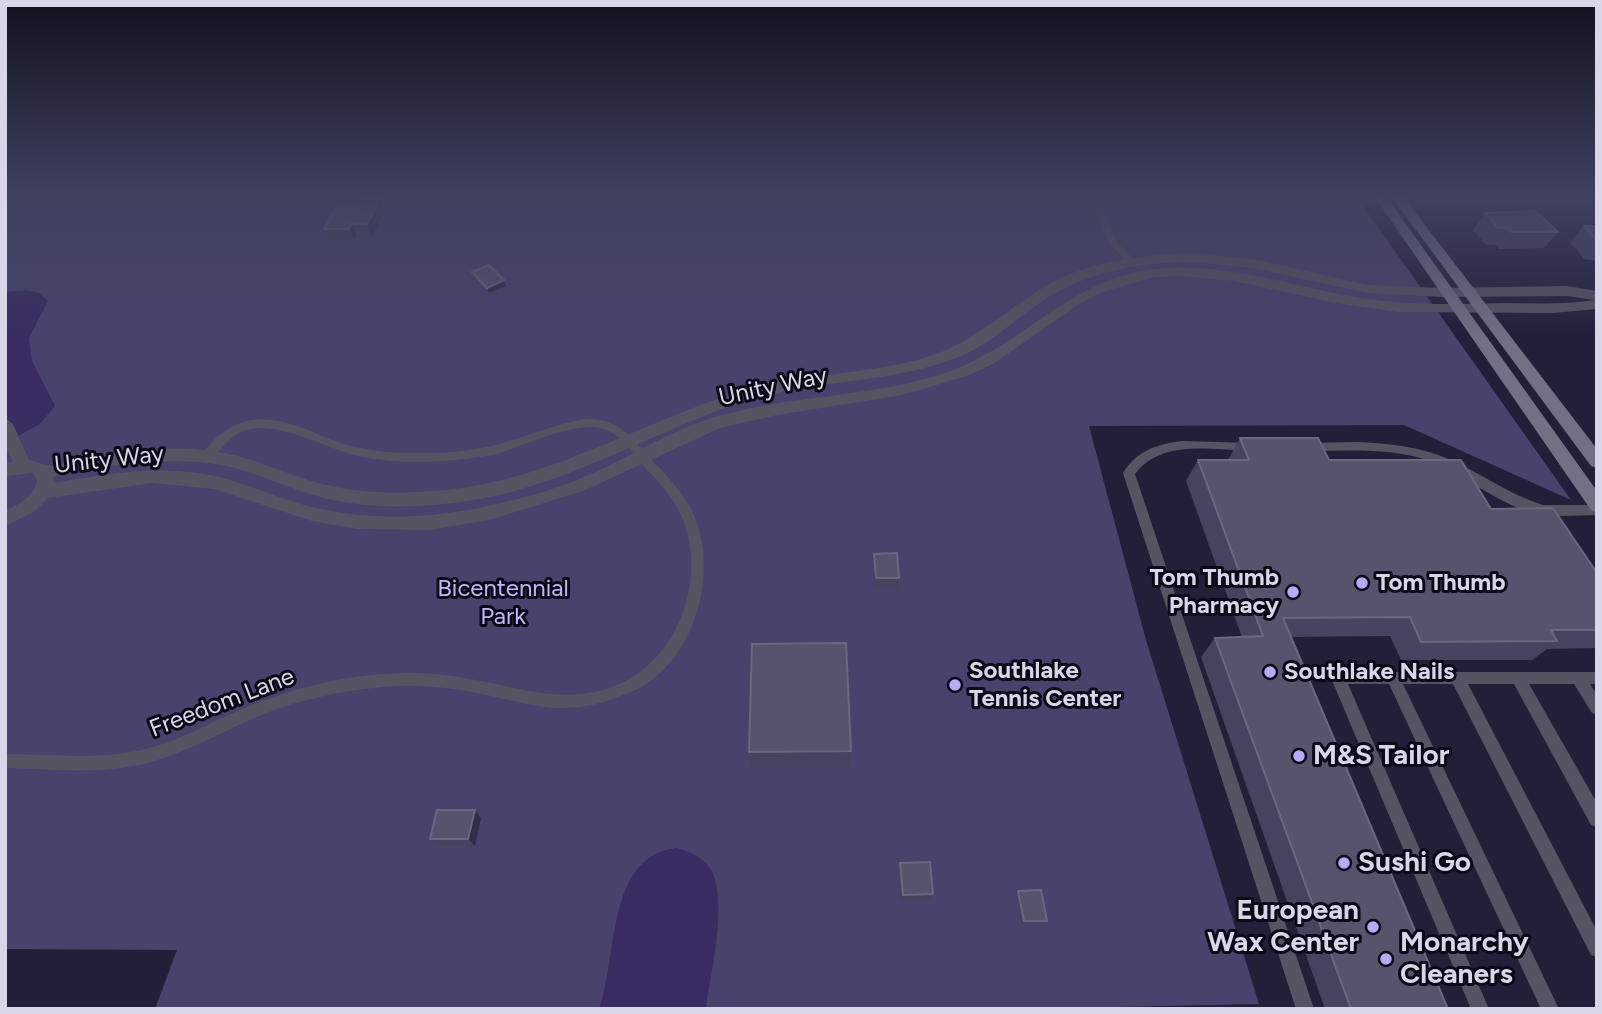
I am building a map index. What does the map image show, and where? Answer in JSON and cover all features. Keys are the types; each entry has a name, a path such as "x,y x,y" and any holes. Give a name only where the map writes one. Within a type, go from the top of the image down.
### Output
{"main road":[{"path":"1416,246 1597,507"},
{"path":"1435,246 1597,462"}],"street":[{"name":"Unity Way","path":"44,472 146,456 207,456 256,467 324,491 385,498 438,498 518,485 571,468 702,409 772,388 874,376 929,363 984,340 1035,300 1067,281 1170,258 1219,259 1371,289 1567,291 1597,296"},
{"name":"Unity Way","path":"44,492 125,478 190,478 219,483 294,509 363,522 435,521 473,516 547,498 711,425 766,409 909,389 963,372 1004,351 1078,297 1135,267 1226,274 1272,281 1361,303 1461,309 1597,304"},
{"name":"Unity Way","path":"5,424 13,442 14,468"},
{"path":"5,519 22,512 44,492 47,480 44,472 36,467 14,468"}],"lane":[{"path":"1117,246 1135,267"},
{"name":"Freedom Lane","path":"5,761 128,760 151,755 291,698 363,683 438,681 466,684 529,701 558,703 588,700 639,682 677,647 687,623 697,574 694,531 687,512 673,491 628,442 608,425 579,422 491,450 413,457 354,450 284,428 252,423 229,430 207,456"},
{"path":"1271,447 1162,447 1148,452 1129,473 1305,1009"},
{"path":"1298,447 1393,447 1413,451 1439,460 1533,507 1597,507"},
{"path":"1533,507 1547,529"},
{"path":"1480,1009 1338,678 1597,678"},
{"path":"1393,678 1550,1009"},
{"path":"1457,678 1597,949"},
{"path":"1518,678 1597,819"},
{"path":"1578,678 1597,708"}],"green space":[{"name":"Bicentennial Park","path":"5,246 1391,246 1571,500 1404,425 1089,426 1146,640 1259,1004 1023,1009 155,1009 177,950 5,949"}],"shaded area":[{"path":"26,290 39,293 48,301 29,338 32,361 55,406 40,424 5,443 5,292"},
{"path":"677,848 706,863 714,875 718,892 715,955 706,1009 599,1009 618,912 626,888 638,869 654,855"}],"building":[{"path":"489,265 504,280 487,288 472,272"},
{"path":"1240,438 1318,438 1329,460 1461,460 1491,509 1553,508 1597,573 1597,630 1551,630 1557,641 1421,642 1410,617 1283,618 1448,1009 1351,1009 1215,638 1263,636 1198,460 1249,460"},
{"path":"897,553 899,578 876,578 874,554"},
{"path":"846,643 851,751 749,752 752,644"},
{"path":"437,810 475,810 468,839 430,839"},
{"path":"930,862 933,894 903,895 900,863"},
{"path":"1041,890 1047,921 1024,921 1018,891"}],"place":[{"name":"Tom Thumb","path":"1362,583"},
{"name":"Tom Thumb Pharmacy","path":"1293,592"},
{"name":"Southlake Nails","path":"1270,672"},
{"name":"Southlake Tennis Center","path":"955,685"},
{"name":"M&S Tailor","path":"1299,756"},
{"name":"Sushi Go","path":"1344,863"},
{"name":"European Wax Center","path":"1373,927"},
{"name":"Monarchy Cleaners","path":"1386,959"}]}
